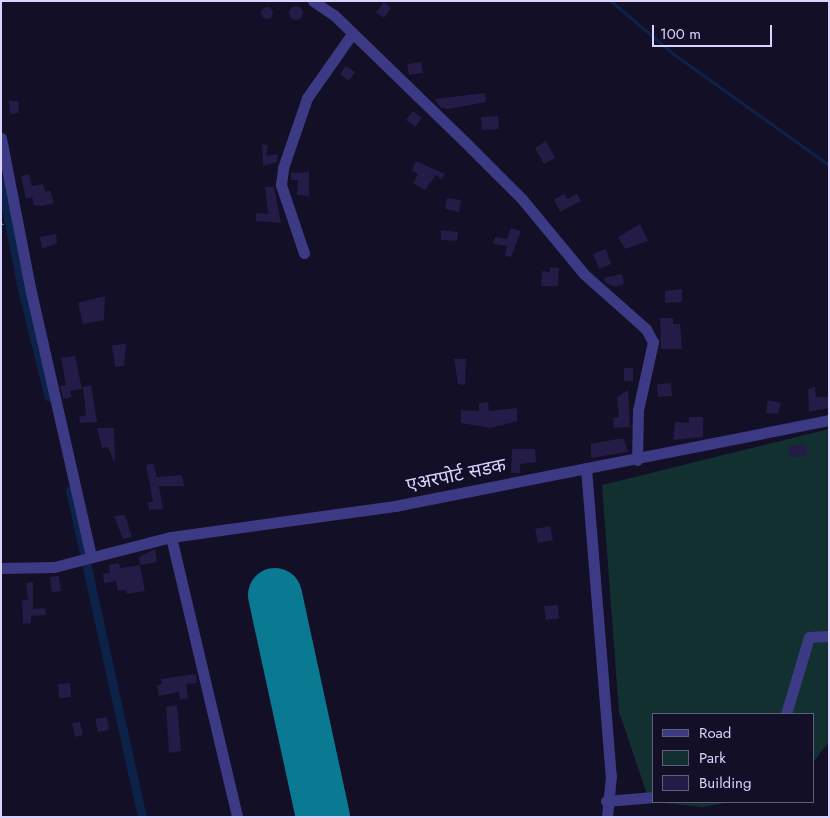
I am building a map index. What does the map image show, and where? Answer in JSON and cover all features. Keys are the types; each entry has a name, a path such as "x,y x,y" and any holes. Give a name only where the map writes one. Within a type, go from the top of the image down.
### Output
{"street":[{"path":"313,1 334,14 352,34 522,198 584,274 646,328 653,342 638,410 637,460"},
{"path":"304,253 281,185 283,168 307,98 352,34"},
{"path":"1,138 31,292 87,557"},
{"name":"एअरपोर्ट सडक","path":"1,568 54,567 171,537 395,506 586,468 637,460 829,420"},
{"path":"586,468 611,776 606,801 607,817"},
{"path":"171,537 237,817"},
{"path":"786,713 809,637 829,636"},
{"path":"606,801 652,797"}],"path":[{"path":"1,224 5,223"}],"green space":[{"path":"829,429 829,742 815,760 815,713 652,713 652,801 649,800 619,712 602,485"},
{"path":"664,803 725,803 703,807"}],"building":[{"path":"384,2 391,8 384,18 376,12"},
{"path":"293,6 299,6 303,13 299,20 293,20 289,16 289,10"},
{"path":"265,7 269,7 273,13 269,19 265,19 261,15 261,11"},
{"path":"421,62 423,73 409,75 407,64"},
{"path":"346,66 355,72 349,81 340,74"},
{"path":"485,93 486,102 449,109 441,108 434,99"},
{"path":"9,101 18,101 19,113 10,114"},
{"path":"413,111 422,118 415,127 406,120"},
{"path":"498,116 499,129 482,130 481,117"},
{"path":"546,141 555,158 544,164 535,148"},
{"path":"262,144 268,146 266,156 278,154 277,162 263,166"},
{"path":"416,161 445,174 442,179 436,175 425,190 413,183 418,174 412,170"},
{"path":"309,172 309,196 297,195 298,180 291,180 291,173"},
{"path":"29,174 32,186 43,184 45,192 50,190 54,203 42,206 34,205 32,197 26,199 21,176"},
{"path":"265,187 274,187 281,223 256,221 256,213 268,214"},
{"path":"565,194 567,199 577,194 581,201 560,212 554,199"},
{"path":"447,198 461,200 459,212 445,209"},
{"path":"640,224 648,241 625,249 618,237"},
{"path":"511,228 521,231 511,257 505,256 507,246 493,244 495,237 507,239"},
{"path":"441,230 458,232 457,241 441,240"},
{"path":"56,234 57,243 42,249 40,237"},
{"path":"606,249 611,264 599,269 593,254"},
{"path":"550,267 559,268 558,286 541,286 542,271 550,272"},
{"path":"622,274 624,284 615,287 605,282 604,278"},
{"path":"682,289 682,302 665,303 665,291"},
{"path":"105,296 104,320 83,324 78,303"},
{"path":"660,318 673,318 673,324 680,324 682,349 661,349"},
{"path":"126,344 124,366 115,367 112,345"},
{"path":"75,356 82,389 70,391 72,397 63,399 60,386 66,385 61,358"},
{"path":"454,359 466,359 465,385 458,384"},
{"path":"624,368 633,368 633,381 624,381"},
{"path":"671,383 672,396 658,397 657,384"},
{"path":"91,385 97,422 80,423 79,417 86,415 83,387"},
{"path":"815,387 816,397 829,397 829,408 809,412 808,389"},
{"path":"628,390 630,427 614,428 613,418 619,417 617,397"},
{"path":"768,400 781,403 778,414 766,413"},
{"path":"488,402 489,411 517,408 517,421 491,428 461,423 461,410 479,411 479,403"},
{"path":"689,417 703,417 703,437 673,440 675,422 689,423"},
{"path":"97,428 114,428 115,464 108,447 102,448"},
{"path":"624,439 628,452 591,458 591,444"},
{"path":"806,445 807,456 790,457 789,446"},
{"path":"512,449 535,449 536,462 520,464 520,473 511,473"},
{"path":"153,463 157,477 182,475 184,486 159,486 163,509 149,510 148,502 153,502 146,465"},
{"path":"125,515 132,537 123,539 114,516"},
{"path":"550,526 553,540 538,543 535,529"},
{"path":"155,549 157,562 140,565 139,557"},
{"path":"119,563 120,568 140,565 145,591 127,594 126,590 118,591 116,581 104,583 103,574 110,573 109,565"},
{"path":"59,576 61,591 52,592 50,577"},
{"path":"33,582 33,609 45,608 46,615 31,616 31,623 23,624 22,600 28,600 26,583"},
{"path":"558,605 559,618 546,620 544,606"},
{"path":"196,674 197,683 186,684 188,698 180,700 179,692 159,696 157,685 162,684 161,679"},
{"path":"70,683 71,697 59,698 58,684"},
{"path":"177,705 181,751 169,753 166,707"},
{"path":"107,717 109,730 98,732 95,719"},
{"path":"80,722 83,735 75,737 72,723"}],"waterway":[{"path":"611,1 674,54 829,165"},
{"path":"1,182 22,289 49,397"},
{"path":"70,490 142,817"}],"runway":[{"path":"275,595 323,817"}]}
